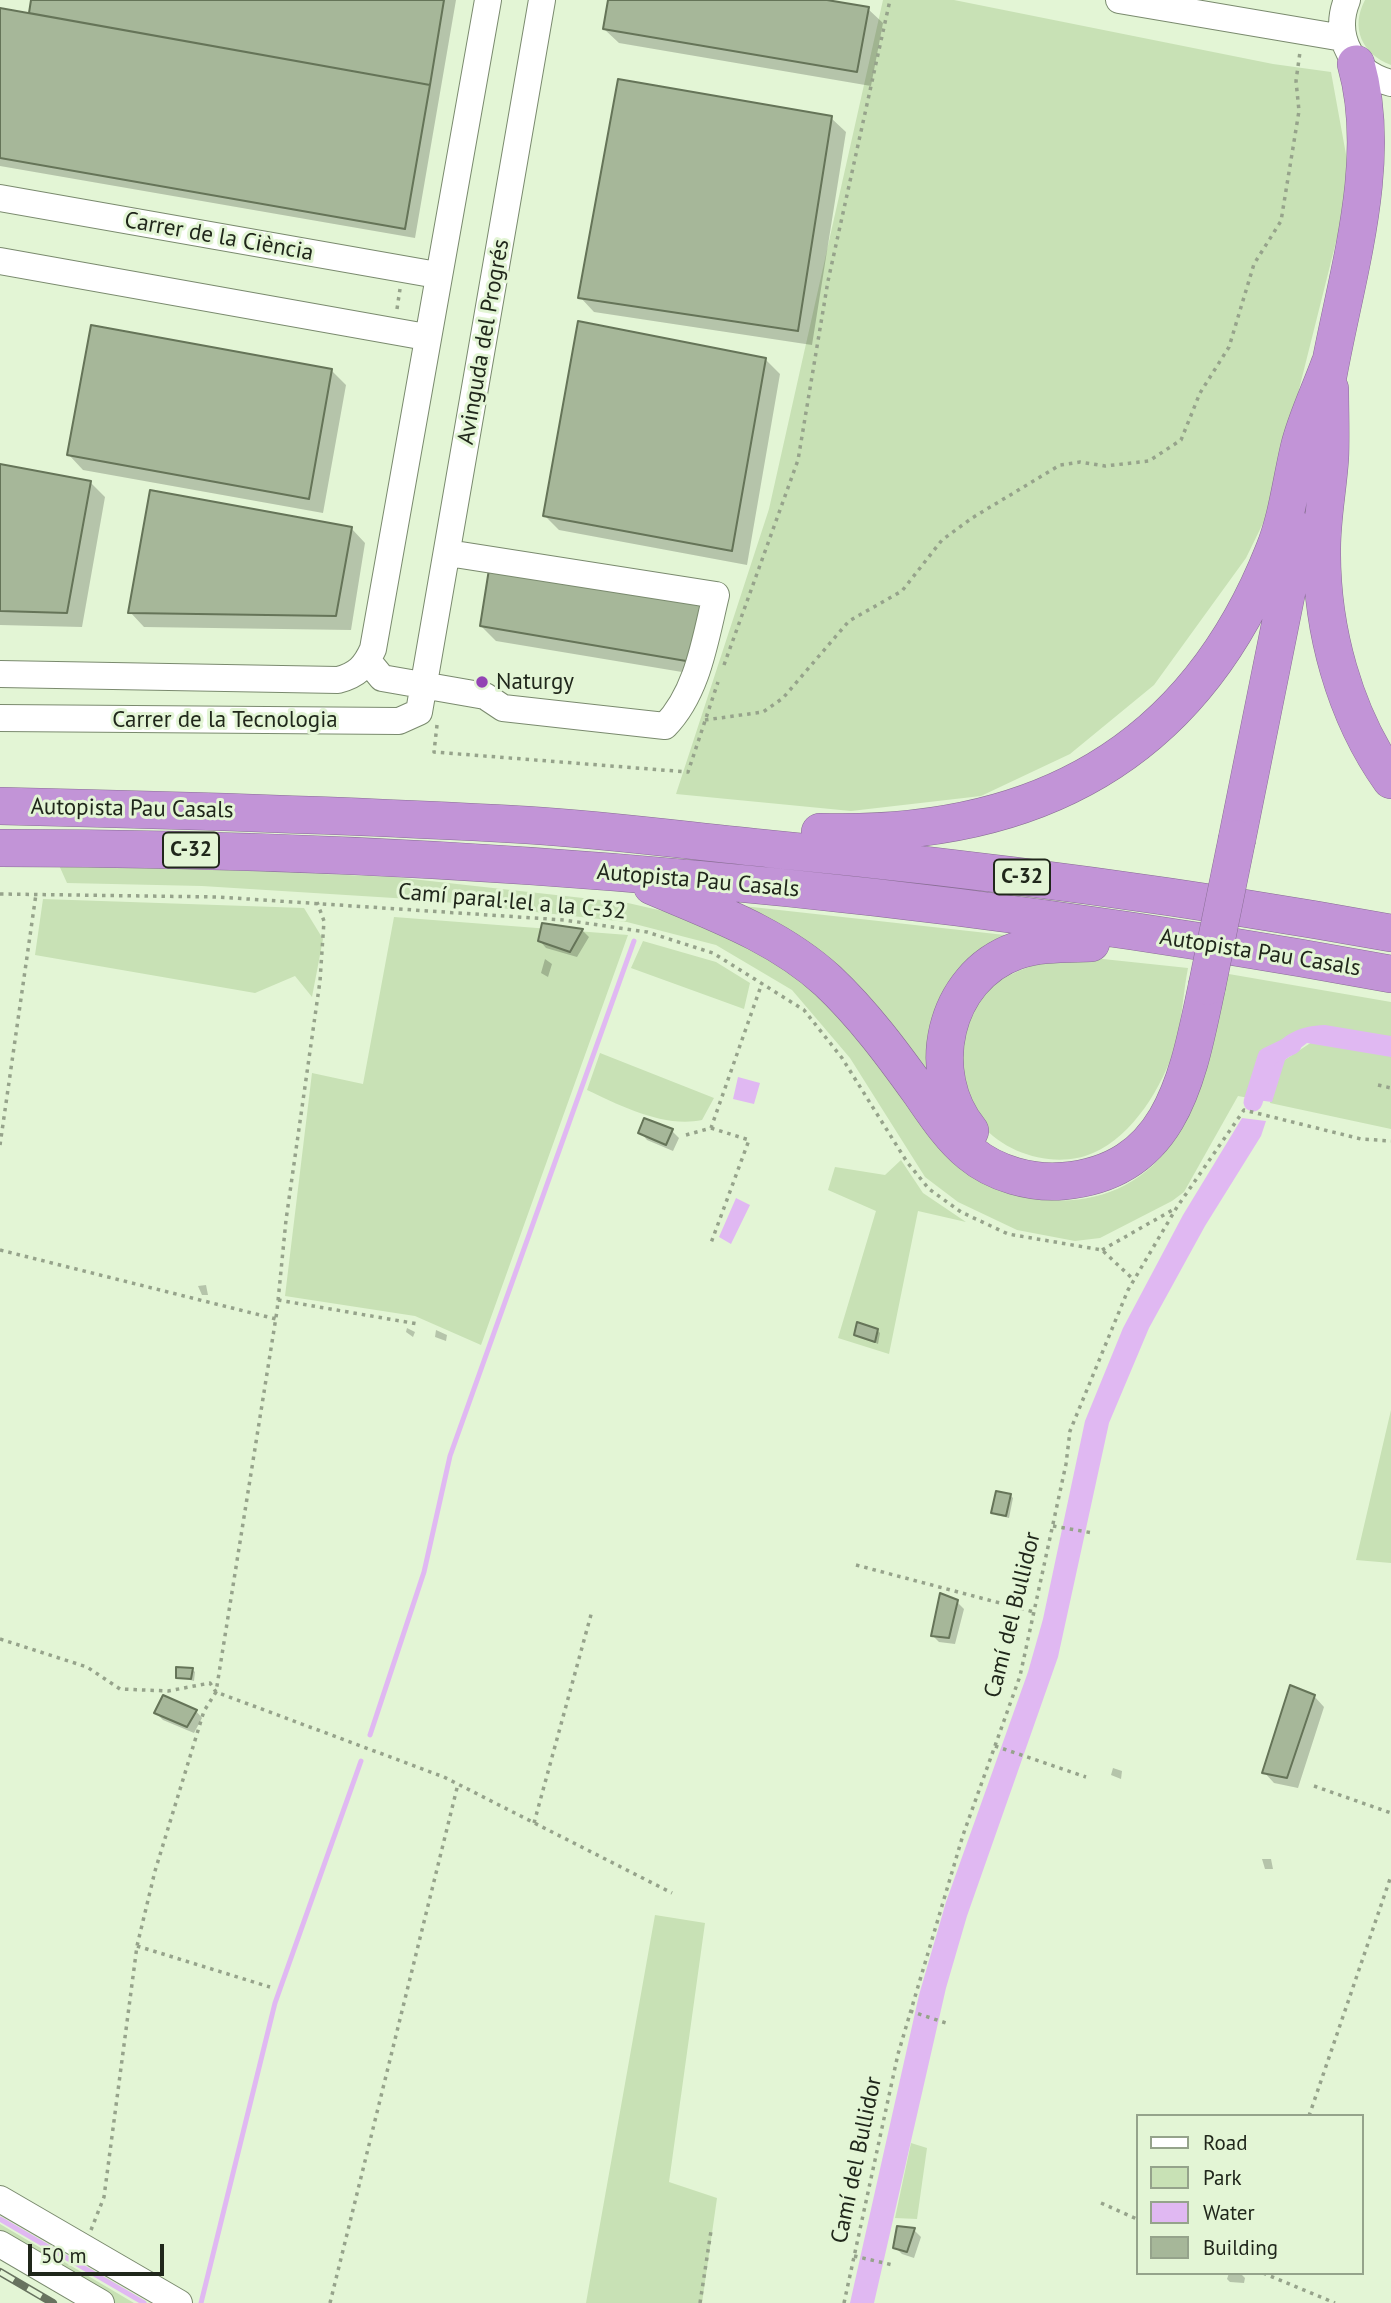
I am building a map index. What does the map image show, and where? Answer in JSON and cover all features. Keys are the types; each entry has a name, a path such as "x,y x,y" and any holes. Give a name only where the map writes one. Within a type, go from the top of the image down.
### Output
{"highway":[{"path":"625,874 746,926 799,958 828,981 861,1015 969,1153 998,1171 1035,1180 1082,1179 1109,1171 1134,1157 1154,1138 1183,1087 1207,986 1315,454 1363,191 1366,99 1350,51"},
{"path":"1363,191 1391,119"},
{"path":"1330,363 1330,461 1322,547 1326,611 1342,679 1363,733 1391,780"},
{"path":"651,835 712,830 897,831 953,825 1013,810 1044,798 1112,761 1145,737 1207,675 1246,615 1275,549 1300,444 1330,363"},
{"name":"Autopista Pau Casals","path":"0,806 262,812 529,825 651,835 897,860 1108,888 1391,933"},
{"name":"Autopista Pau Casals","path":"0,848 258,851 767,885 1176,939 1391,974"},
{"path":"1035,1180 981,1144 951,1101 943,1057 945,1035 962,995 994,963 1014,952 1063,944 1176,939"}],"street":[{"path":"448,553 716,595 696,673 676,714 665,726 503,708 485,696 382,678 368,661 373,649 426,337 488,0"},
{"name":"Avinguda del Progrés","path":"425,684 542,0"},
{"path":"1119,0 1350,51"},
{"path":"1347,0 1342,19 1350,51 1376,79 1391,83"},
{"name":"Carrer de la Ciència","path":"0,198 437,275"},
{"path":"0,261 426,337"},
{"name":"Carrer de la Tecnologia","path":"0,674 338,680 357,673 368,661"},
{"name":"Carrer de la Tecnologia","path":"0,718 399,721 419,712 425,684"},
{"path":"0,2199 178,2303"},
{"path":"0,2244 101,2303"}],"path":[{"path":"438,720 434,752 688,772 798,460 828,281 890,0"},
{"path":"705,720 763,712 783,698 849,621 902,591 942,540 972,518 1060,465 1080,462 1105,466 1149,461 1181,440 1200,393 1228,347 1254,264 1281,221 1299,111 1296,81 1300,52"},
{"path":"393,331 403,270"},
{"name":"Camí paral·lel a la C-32","path":"0,894 218,897 564,920 646,932 713,953 804,1010 842,1058 907,1162 929,1189 961,1212 1009,1234 1102,1250"},
{"path":"0,1145 36,894"},
{"path":"79,2245 94,2225 104,2197 137,1946 155,1871 204,1711 216,1692 276,1319 286,1220 320,981 324,921 317,902"},
{"path":"711,1128 762,983"},
{"path":"1378,1084 1391,1088"},
{"name":"Camí del Bullidor","path":"844,2303 898,2054 963,1835 1020,1676 1053,1526 1070,1431 1134,1280 1177,1207 1244,1110 1361,1139 1391,1141"},
{"path":"686,1135 711,1128 749,1140 711,1242"},
{"path":"1134,1280 1102,1250 1177,1207"},
{"path":"0,1250 276,1319"},
{"path":"278,1300 418,1324"},
{"path":"1053,1526 1093,1533"},
{"path":"856,1565 1034,1612"},
{"path":"534,1823 592,1611"},
{"path":"0,1639 87,1667 120,1689 168,1691 210,1683 216,1692 458,1784 671,1893"},
{"path":"996,1746 1086,1777"},
{"path":"330,2303 458,1784"},
{"path":"1314,1786 1391,1813"},
{"path":"1310,2114 1391,1876"},
{"path":"137,1946 270,1987"},
{"path":"911,2011 949,2024"},
{"path":"1101,2203 1136,2219"},
{"path":"700,2303 711,2231"},
{"path":"855,2256 893,2265"},
{"path":"1269,2275 1335,2303"}],"green space":[{"path":"883,0 954,0 1273,64 1331,72 1351,182 1268,513 1246,558 1154,685 1070,754 981,796 851,811 676,794 769,509"},
{"path":"1365,0 1391,0 1391,65 1373,54 1362,39 1359,20"},
{"path":"58,863 394,877 628,903 698,919 753,943 840,1007 954,1162 982,1180 1011,1192 1042,1199 1073,1200 1102,1195 1130,1182 1155,1163 1177,1136 1188,1117 1203,1077 1223,973 1391,1002 1391,1037 1285,1038 1265,1101 1238,1096 1184,1192 1172,1201 1100,1238 1075,1241 1017,1230 958,1202 925,1177 850,1058 792,990 716,945 627,922 426,900 202,886 67,883"},
{"path":"43,899 304,908 323,939 312,997 295,976 255,993 35,955"},
{"path":"725,904 1014,936 977,957 936,1092"},
{"path":"394,917 628,935 481,1345 415,1316 285,1296 312,1073 363,1084"},
{"path":"643,941 716,962 750,983 744,1009 631,968"},
{"path":"1065,955 1188,968 1175,1046 1154,1093 1133,1122 1108,1145 1079,1158 1064,1160 1033,1156 1019,1151 992,1135 982,1125 969,1101 962,1055 966,1019 977,998 1012,974"},
{"path":"1312,1042 1391,1055 1391,1129 1270,1103 1280,1063"},
{"path":"600,1053 714,1098 702,1120 688,1122 658,1118 628,1109 587,1090"},
{"path":"901,1160 923,1193 966,1222 918,1211 889,1354 838,1338 876,1211 828,1190 835,1167 885,1175"},
{"path":"1391,1410 1391,1563 1356,1560"},
{"path":"655,1915 705,1923 669,2182 717,2198 702,2303 586,2303"},
{"path":"911,2143 927,2148 917,2219 895,2218"},
{"path":"0,2224 134,2303 113,2303 0,2237"}],"water":[{"path":"1325,1025 1391,1036 1391,1057 1307,1043 1285,1060 1272,1102 1249,1099 1268,1058 1283,1038 1308,1027"},
{"path":"738,1077 760,1083 754,1104 733,1099"},
{"path":"1242,1118 1266,1121 1261,1136 1205,1226 1149,1328 1109,1423 1058,1657 967,1916 946,1988 874,2303 850,2303 919,1995 946,1902 1028,1672 1043,1619 1085,1421 1123,1328 1183,1215"},
{"path":"736,1198 750,1205 731,1244 719,1237"}],"building":[{"path":"31,0 444,0 430,85 29,13"},
{"path":"608,0 827,0 869,7 857,72 603,29"},
{"path":"0,8 430,85 405,229 0,158"},
{"path":"618,79 832,116 798,331 578,298"},
{"path":"578,321 766,358 732,551 543,516"},
{"path":"91,325 332,369 309,499 67,455"},
{"path":"0,464 91,481 67,613 0,611"},
{"path":"150,490 352,527 336,616 128,613"},
{"path":"490,563 705,600 692,662 480,626"},
{"path":"542,923 583,929 570,952 538,941"},
{"path":"644,1118 673,1129 666,1145 638,1133"},
{"path":"857,1322 878,1329 875,1342 854,1335"},
{"path":"996,1491 1011,1494 1006,1516 991,1513"},
{"path":"940,1593 958,1600 949,1638 931,1636"},
{"path":"176,1667 193,1668 191,1679 176,1678"},
{"path":"1290,1685 1315,1695 1287,1778 1262,1773"},
{"path":"163,1695 197,1710 187,1727 154,1713"},
{"path":"897,2226 915,2228 907,2252 893,2248"}],"waterway":[{"path":"370,1735 424,1572 450,1456 634,941"},
{"path":"1253,1102 1267,1057 1292,1045"},
{"path":"201,2303 275,2003 361,1761"},
{"path":"0,2219 144,2303"}],"railway":[{"path":"0,2272 53,2303"}],"place":[{"name":"Naturgy","path":"482,682"}]}
